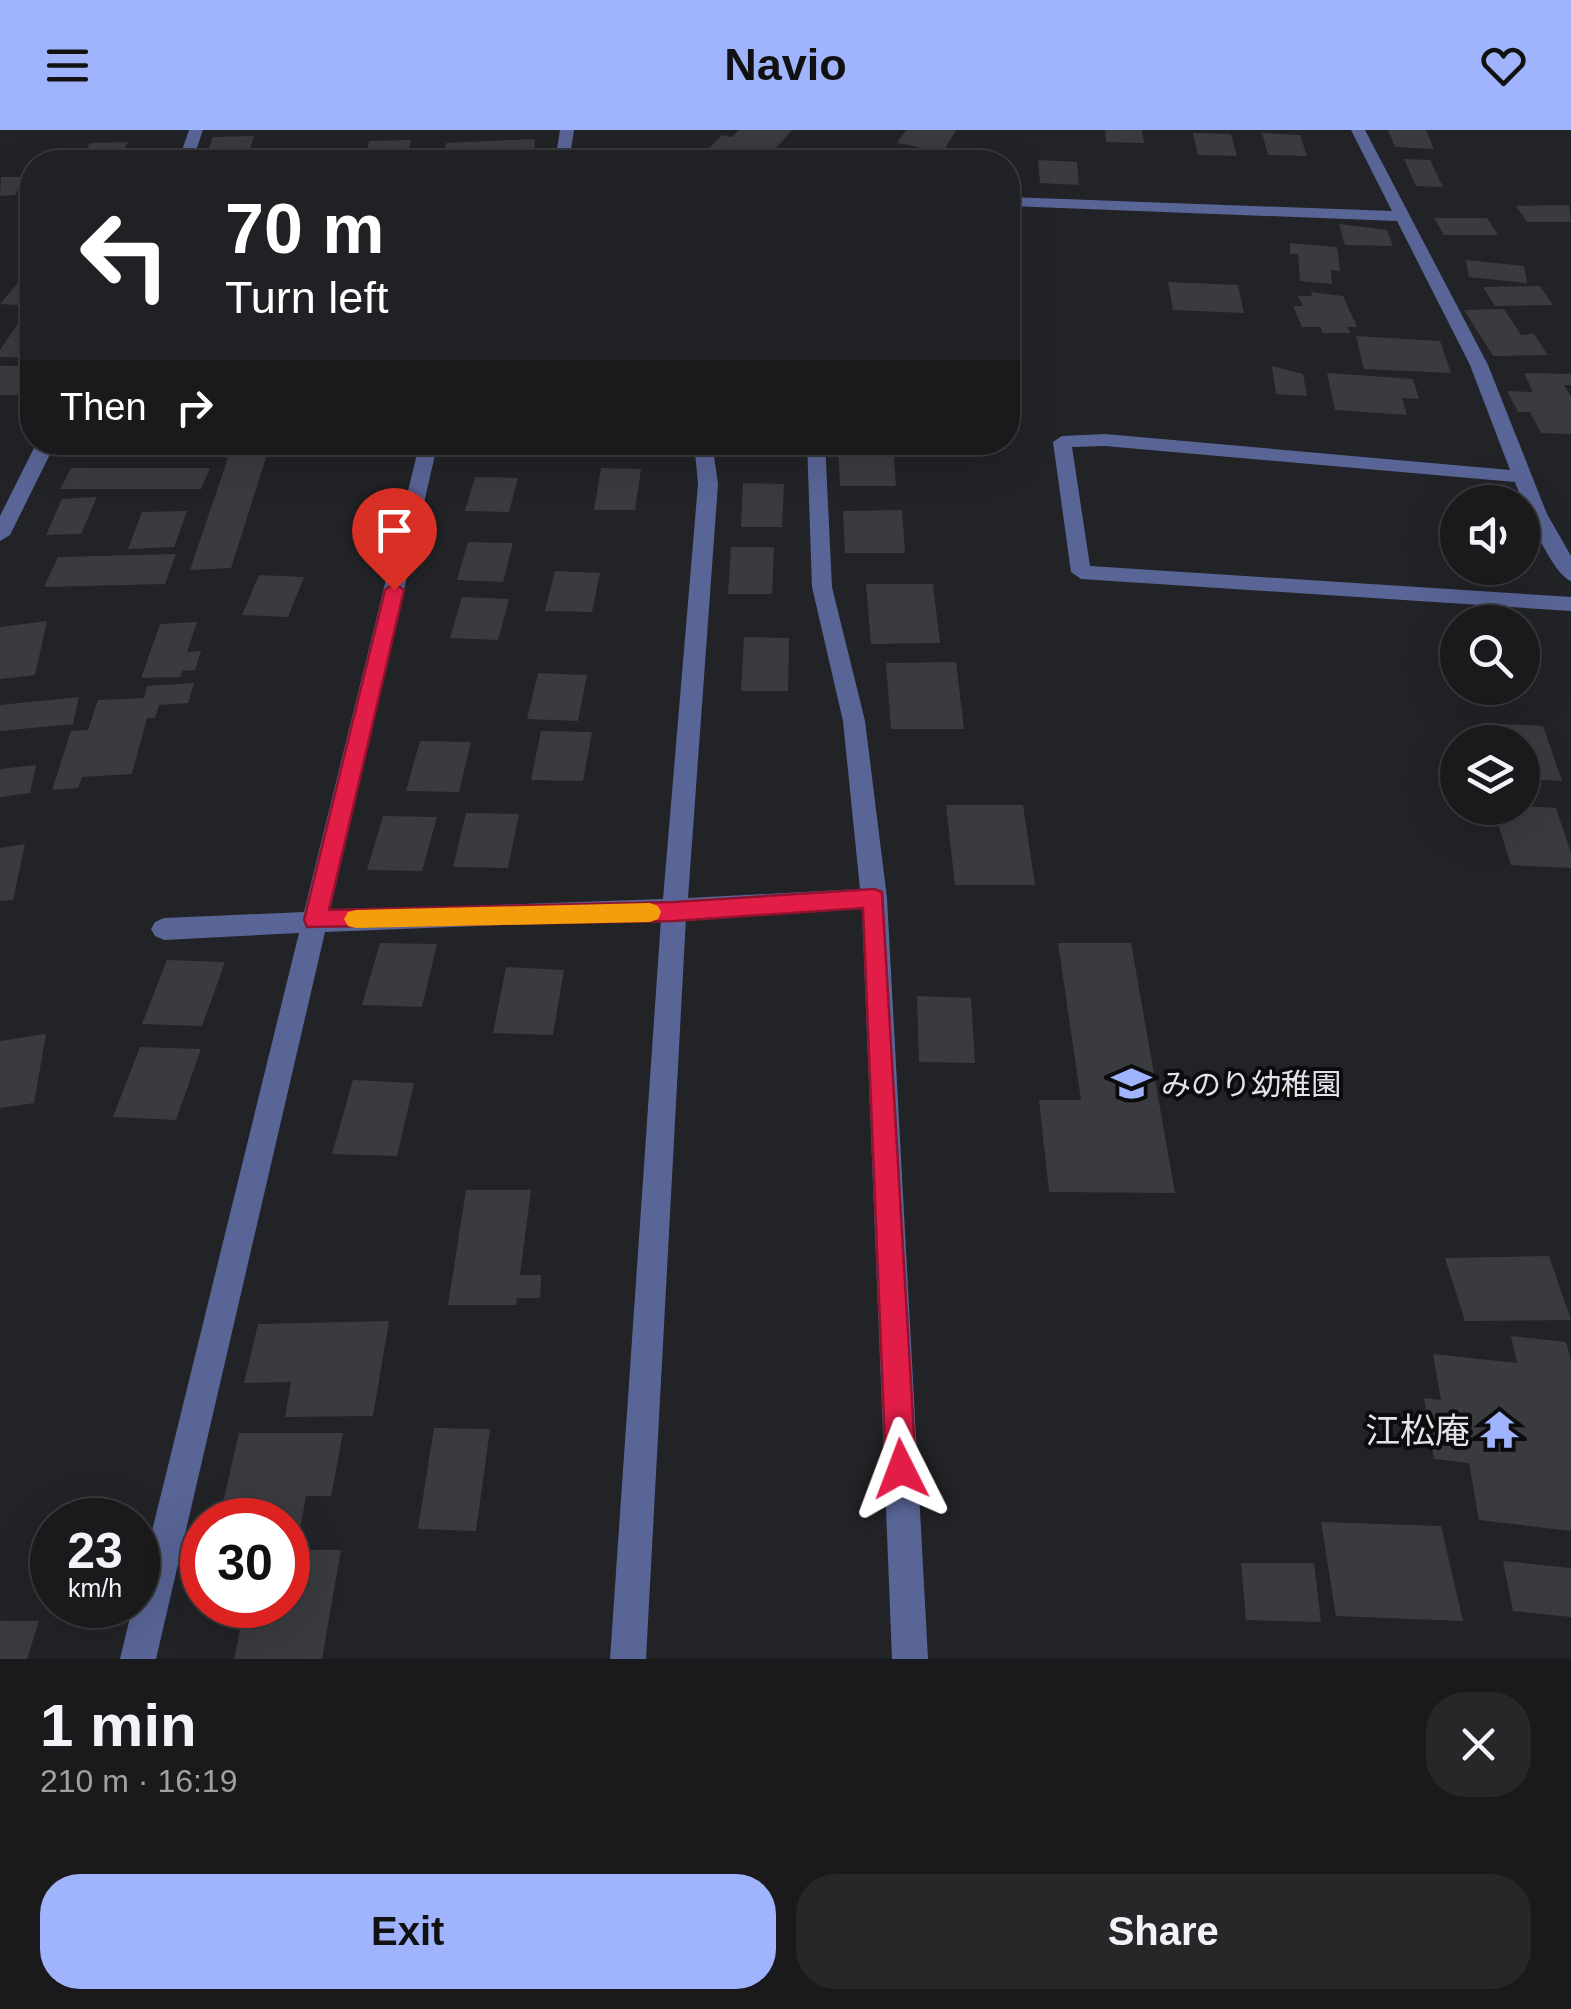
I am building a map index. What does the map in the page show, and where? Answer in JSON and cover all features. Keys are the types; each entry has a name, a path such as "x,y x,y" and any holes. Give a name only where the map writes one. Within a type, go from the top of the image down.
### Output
{"street":[{"path":"1358,130 1478,365 1537,514 1571,574"},
{"path":"1020,202 1399,216"},
{"path":"1523,476 1105,440 1062,442 1081,572 1571,604"},
{"path":"0,535 41,455"},
{"path":"138,1659 426,455"},
{"path":"628,1659 674,912 708,484 705,455"},
{"path":"817,455 822,586 854,721 874,898 910,1659"},
{"path":"164,929 316,920 674,912 874,898"}],"building":[{"path":"739,130 792,130 774,150 708,150 722,135 732,137"},
{"path":"906,130 956,130 944,150 897,143"},
{"path":"1105,130 1142,130 1144,143 1106,142"},
{"path":"1388,130 1426,130 1434,149 1395,147"},
{"path":"1193,133 1231,134 1237,156 1198,155"},
{"path":"1262,133 1300,135 1307,156 1268,155"},
{"path":"254,136 249,150 208,150 213,137"},
{"path":"535,139 534,150 445,150 446,143"},
{"path":"411,140 409,150 367,150 369,141"},
{"path":"128,142 124,150 86,150 90,143"},
{"path":"1404,159 1430,160 1443,187 1416,186"},
{"path":"1038,160 1077,162 1079,185 1040,183"},
{"path":"1,177 20,177 15,195 0,196"},
{"path":"1569,205 1571,222 1527,222 1516,206"},
{"path":"1434,218 1487,218 1498,235 1444,235"},
{"path":"1339,224 1387,230 1393,246 1345,245"},
{"path":"1290,243 1337,247 1340,271 1331,270 1332,284 1300,281 1298,254 1290,254"},
{"path":"1466,260 1524,266 1527,283 1469,277"},
{"path":"20,280 20,305 0,304"},
{"path":"1168,282 1238,285 1244,313 1173,310"},
{"path":"1540,286 1553,305 1495,306 1483,287"},
{"path":"1311,292 1343,296 1357,327 1347,327 1351,333 1323,333 1320,327 1302,327 1293,306 1303,306 1298,296 1312,296"},
{"path":"1504,309 1521,335 1534,334 1548,355 1493,356 1464,310"},
{"path":"20,320 20,358 0,357 0,350"},
{"path":"1356,336 1440,341 1451,373 1364,369"},
{"path":"0,366 20,366 20,395 0,395"},
{"path":"1272,366 1303,374 1307,396 1276,394"},
{"path":"1327,373 1413,379 1419,399 1402,398 1407,415 1335,410"},
{"path":"1524,373 1571,374 1571,385 1564,385 1571,397 1571,434 1541,433 1530,412 1518,412 1507,391 1533,392"},
{"path":"229,455 267,455 231,568 190,570"},
{"path":"838,455 894,455 896,486 840,486"},
{"path":"71,468 210,468 201,489 60,489"},
{"path":"601,468 641,469 635,510 594,510"},
{"path":"475,477 518,478 509,512 465,511"},
{"path":"743,483 784,484 782,527 741,527"},
{"path":"97,497 81,534 46,535 62,499"},
{"path":"902,510 905,553 845,553 843,511"},
{"path":"187,511 174,547 128,549 142,512"},
{"path":"468,542 513,543 503,582 457,580"},
{"path":"731,547 774,547 772,594 728,594"},
{"path":"176,554 165,584 44,587 58,557"},
{"path":"555,571 600,573 592,612 545,611"},
{"path":"259,575 304,577 288,617 242,615"},
{"path":"866,584 933,584 940,643 871,644"},
{"path":"462,597 509,599 498,640 450,638"},
{"path":"47,621 35,675 0,679 0,627"},
{"path":"197,622 187,652 201,651 195,670 182,671 180,677 141,678 160,624"},
{"path":"744,637 789,638 788,691 741,691"},
{"path":"956,662 964,729 891,729 886,663"},
{"path":"538,673 587,675 578,721 527,719"},
{"path":"194,683 188,703 159,705 155,718 147,718 132,774 82,777 78,788 52,790 71,731 88,730 98,700 144,698 147,686"},
{"path":"79,697 73,724 0,731 0,705"},
{"path":"1540,726 1543,726 1562,781 1540,780"},
{"path":"541,731 592,732 583,781 531,780"},
{"path":"420,741 471,742 459,792 406,791"},
{"path":"36,765 30,793 0,797 0,769"},
{"path":"946,805 1023,805 1035,885 955,885"},
{"path":"1540,807 1556,808 1571,853 1571,868 1511,865 1498,825 1540,825"},
{"path":"466,813 519,814 508,868 453,867"},
{"path":"383,816 437,817 422,871 367,870"},
{"path":"25,844 13,900 0,901 0,848"},
{"path":"380,943 437,944 422,1007 362,1005"},
{"path":"1058,943 1131,943 1175,1193 1049,1192 1039,1100 1081,1100"},
{"path":"167,960 225,962 202,1026 142,1024"},
{"path":"506,967 564,970 553,1035 493,1033"},
{"path":"917,996 971,998 975,1063 919,1062"},
{"path":"46,1034 34,1103 0,1108 0,1041"},
{"path":"140,1047 201,1049 176,1120 113,1117"},
{"path":"353,1080 414,1083 397,1156 332,1154"},
{"path":"466,1190 531,1190 520,1275 541,1275 540,1298 517,1298 516,1305 448,1305"},
{"path":"1549,1256 1571,1320 1465,1321 1445,1258"},
{"path":"389,1321 373,1416 285,1417 291,1382 244,1383 258,1324"},
{"name":"江松庵","path":"1511,1336 1566,1342 1571,1360 1571,1531 1479,1520 1469,1463 1434,1459 1424,1398 1441,1400 1433,1354 1517,1363"},
{"path":"434,1428 490,1429 476,1531 418,1529"},
{"path":"239,1433 343,1433 331,1496 224,1498"},
{"path":"1321,1522 1441,1526 1463,1621 1336,1616"},
{"path":"310,1550 341,1550 322,1659 234,1659 240,1628 310,1628"},
{"path":"1503,1561 1571,1568 1571,1617 1513,1611"},
{"path":"1241,1563 1314,1563 1321,1622 1246,1620"},
{"path":"0,1621 30,1621 30,1628 37,1628 27,1659 0,1659"}],"slow traffic":[{"path":"356,919 650,912"}],"place":[{"name":"みのり幼稚園","path":"1131,1084"},
{"name":"江松庵","path":"1500,1430"}],"route":[{"path":"394,590 316,920 674,912 874,898 901,1469"}]}
